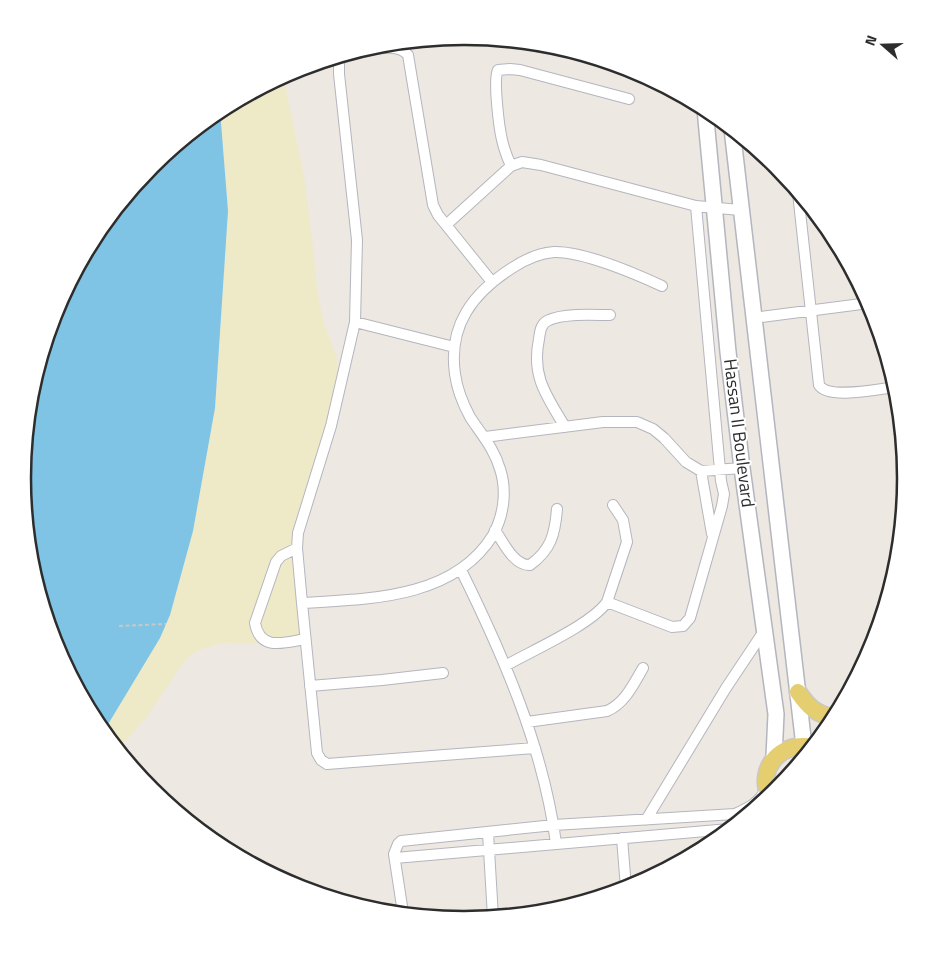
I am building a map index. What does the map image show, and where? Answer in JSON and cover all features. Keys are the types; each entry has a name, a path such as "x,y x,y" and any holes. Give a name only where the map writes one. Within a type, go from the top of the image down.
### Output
{"main road":[{"name":"Hassan II Boulevard","path":"706,119 724,320 742,468 776,714 774,758"},
{"name":"Hassan II Boulevard","path":"733,140 798,692 807,741"},
{"path":"798,692 808,707 825,716"},
{"path":"767,787 766,778 768,767 774,758 783,751 793,747 802,747"}],"street":[{"path":"402,50 408,55 433,205 438,215 492,282"},
{"path":"339,64 357,240 355,322 333,418 303,516 297,548 317,753 321,760 327,764 536,748"},
{"path":"510,166 502,138 496,85 498,70 510,68 520,70 629,99"},
{"path":"446,225 510,166 522,162 541,164 696,206 740,210"},
{"path":"607,602 672,626 684,626 690,618 724,494 720,470 696,206"},
{"path":"799,206 819,385 822,389 842,393 887,388"},
{"path":"302,603 383,597 428,585 461,570 487,544 495,530 501,516 504,501 501,470 494,452 470,416 460,395 455,373 454,347 458,329 466,310 476,296 492,282 519,264 553,252 578,255 662,286"},
{"path":"753,318 860,304"},
{"path":"565,427 541,384 538,374 537,347 542,325 551,319 610,315"},
{"path":"355,322 454,347"},
{"path":"485,437 625,420 637,422 653,429 686,462 701,471 742,468"},
{"path":"701,471 713,537"},
{"path":"505,666 594,617 607,602 627,542 624,520 613,505"},
{"path":"495,530 514,558 521,564 530,565 546,550 552,540 556,525 557,509"},
{"path":"297,548 281,556 276,562 255,623 257,633 262,640 280,643 305,639"},
{"path":"461,570 484,616 527,722 536,748 554,825 556,844"},
{"path":"646,820 726,688 764,632"},
{"path":"527,722 607,711 615,708 622,701 643,668"},
{"path":"310,686 443,673"},
{"path":"402,906 394,858 395,848 401,841 554,825 737,813"},
{"path":"394,858 715,830"},
{"path":"488,833 492,910"},
{"path":"622,838 625,880"}],"path":[{"path":"119,626 166,624"}],"sand":[{"path":"285,84 304,176 317,290 324,323 337,358 337,372 330,420 300,509 297,539 302,645 223,643 196,651 183,663 145,719 123,743 108,724 160,638 170,615 193,531 215,408 228,211 221,120 248,103"}],"water":[{"path":"221,120 228,211 215,408 193,531 170,615 160,638 108,724 89,694 64,644 46,590 35,534 32,506 32,450 35,422 46,366 54,339 64,312 89,262 121,215 158,172"}]}
